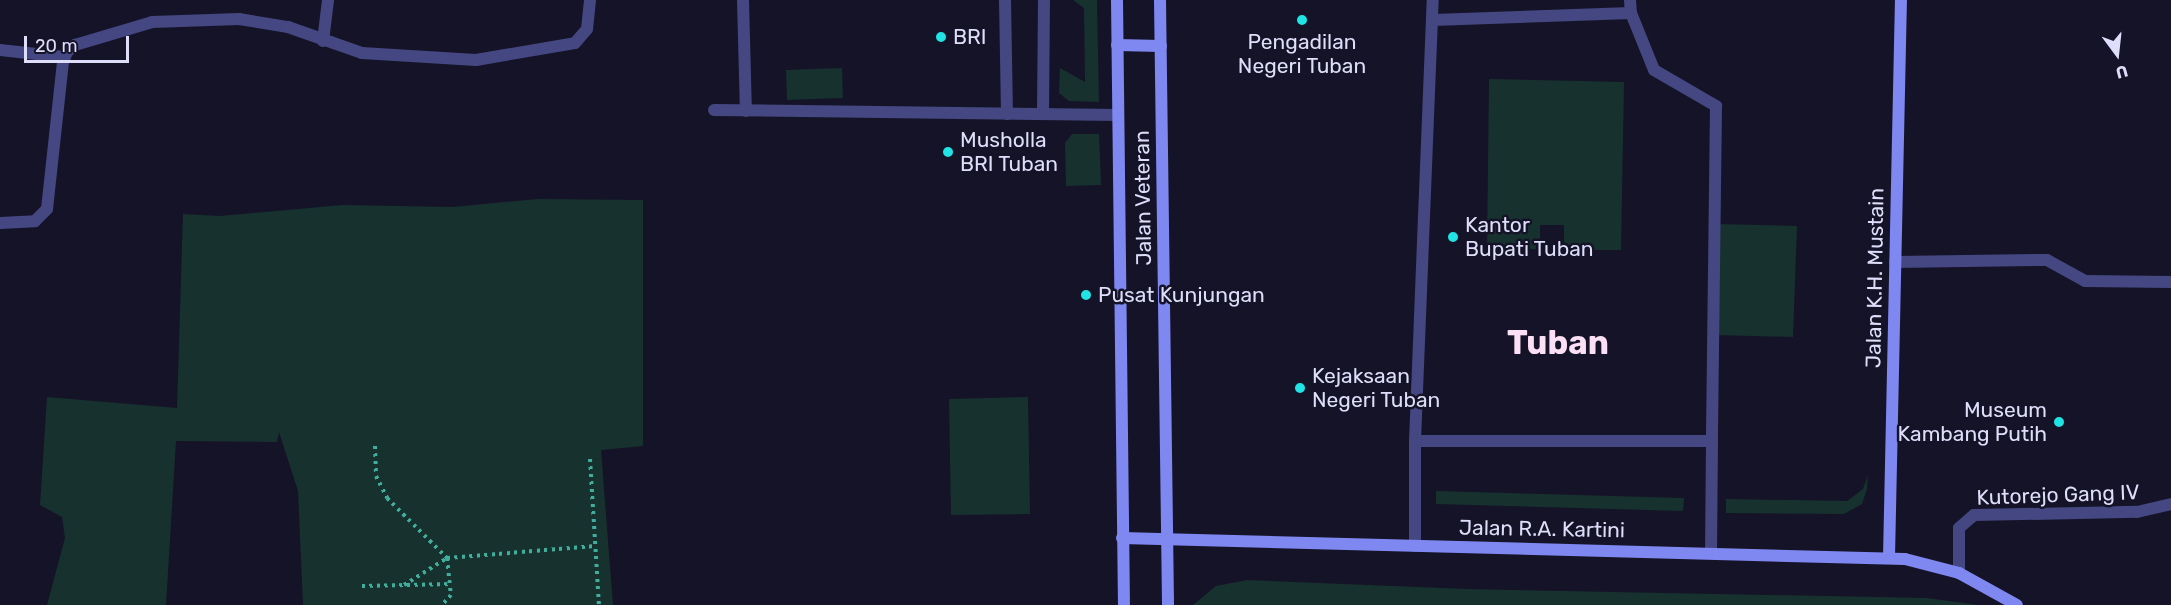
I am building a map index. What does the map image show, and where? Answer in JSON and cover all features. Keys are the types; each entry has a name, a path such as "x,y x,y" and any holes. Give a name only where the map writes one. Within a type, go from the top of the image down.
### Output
{"street":[{"path":"323,41 328,0"},
{"path":"0,223 35,221 47,209 64,57 75,45 108,34 178,20 259,20 362,53 435,60 538,52 581,39 587,28 590,0"},
{"path":"743,0 746,111"},
{"path":"1005,0 1007,114"},
{"path":"1043,114 1044,0"},
{"name":"Jalan Veteran","path":"1117,0 1124,605"},
{"name":"Jalan Veteran","path":"1160,0 1168,605"},
{"path":"1415,546 1415,441 1433,0"},
{"path":"1630,0 1631,13 1654,70 1716,106 1711,553"},
{"name":"Jalan K.H. Mustain","path":"1889,557 1901,0"},
{"path":"1433,20 1631,13"},
{"path":"1117,45 1161,46"},
{"path":"0,50 64,57"},
{"path":"714,110 1118,115"},
{"path":"1895,262 2047,260 2085,281 2171,282"},
{"path":"1415,441 1712,441"},
{"name":"Kutorejo Gang IV","path":"1959,573 1959,528 1974,515 2137,512 2171,504"},
{"name":"Jalan R.A. Kartini","path":"1122,538 1889,557 1918,560 1959,573 2017,605"}],"path":[{"path":"375,446 376,476 387,498 447,558 451,584 450,598 442,605"},
{"path":"590,459 599,605"},
{"path":"404,585 447,558 596,546"},
{"path":"362,585 451,584"}],"green space":[{"path":"1073,0 1097,0 1099,102 1069,101 1059,93 1060,68 1085,82 1084,8"},
{"path":"842,68 843,98 787,100 786,70"},
{"path":"1489,79 1624,82 1621,250 1564,250 1564,225 1540,225 1540,249 1487,249"},
{"path":"1072,134 1099,134 1101,185 1066,186 1065,143"},
{"path":"538,199 643,200 643,446 601,450 613,605 303,605 298,491 279,432 277,442 176,441 166,605 47,605 65,538 62,517 40,505 47,397 177,408 183,214 220,216 342,205 452,207"},
{"path":"1717,224 1797,226 1793,337 1714,335"},
{"path":"1028,397 1030,514 951,515 949,399"},
{"path":"1868,475 1867,489 1862,504 1844,514 1726,513 1726,499 1847,501 1863,489"},
{"path":"1436,491 1684,498 1683,511 1436,504"},
{"path":"1247,580 1466,589 1927,598 1978,605 1193,605 1216,586"}],"place":[{"name":"Pengadilan Negeri Tuban","path":"1302,20"},
{"name":"BRI","path":"941,37"},
{"name":"Musholla BRI Tuban","path":"948,152"},
{"name":"Kantor Bupati Tuban","path":"1453,237"},
{"name":"Pusat Kunjungan","path":"1086,295"},
{"name":"Kejaksaan Negeri Tuban","path":"1300,388"},
{"name":"Museum Kambang Putih","path":"2059,422"}],"district":[{"name":"Tuban","path":"1558,343"}]}
